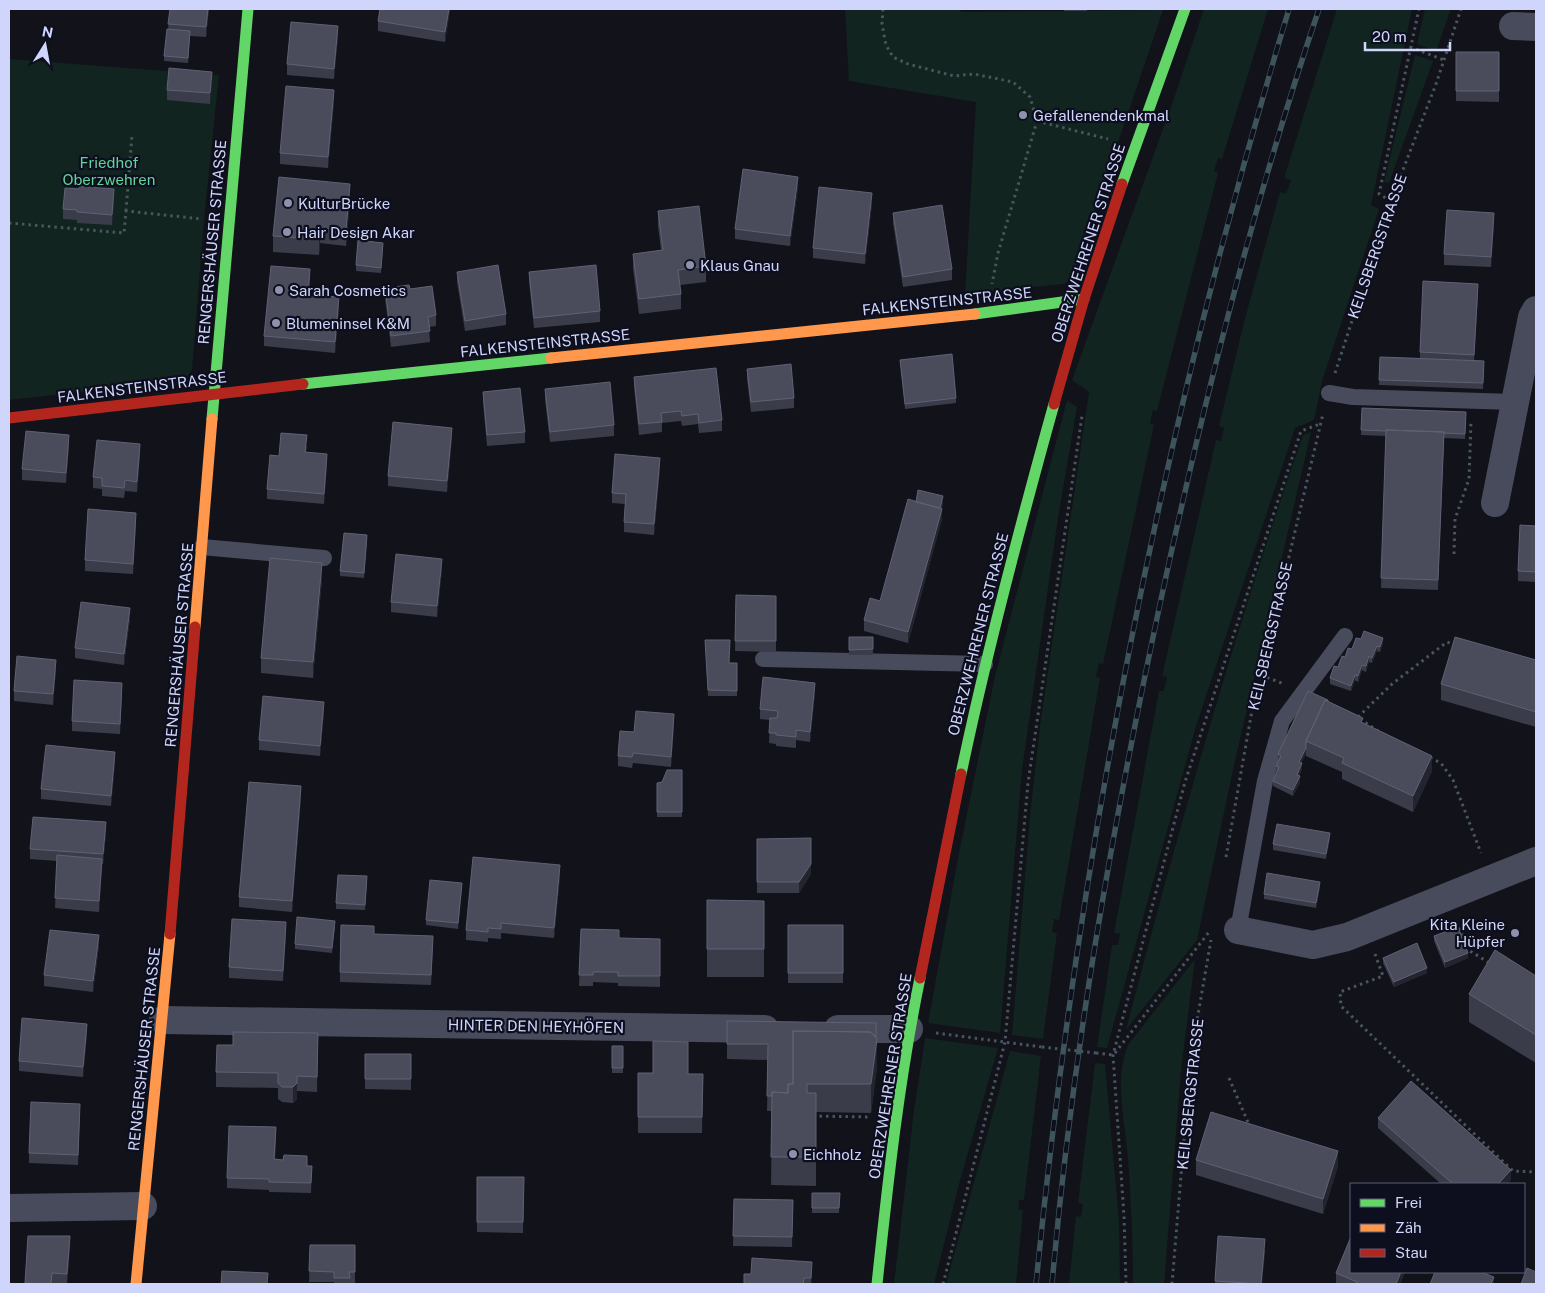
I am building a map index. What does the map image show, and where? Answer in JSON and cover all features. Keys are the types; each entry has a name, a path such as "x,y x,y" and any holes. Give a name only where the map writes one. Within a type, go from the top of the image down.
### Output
{"street":[{"name":"RENGERSHÄUSER STRASSE","path":"136,1284 164,1020 214,393 248,9"},
{"name":"OBERZWEHRENER STRASSE","path":"877,1284 896,1117 909,1030 986,664 1016,539 1084,299 1135,146 1185,9"},
{"name":"FALKENSTEINSTRASSE","path":"9,418 214,393 991,312 1084,299"},
{"path":"1495,502 1532,317 1536,310"},
{"path":"1226,928 1313,944 1347,937 1536,861"},
{"name":"HINTER DEN HEYHÖFEN","path":"164,1020 909,1030"},
{"path":"9,1208 143,1206"}],"lane":[{"path":"1329,393 1353,397 1514,402"},
{"path":"202,547 324,558"},
{"path":"1226,928 1282,721 1345,636"},
{"path":"763,659 986,664"}],"path":[{"path":"883,9 882,24 886,46 893,57 908,64 954,76 974,74 1013,82 1030,96 1037,121 998,253 993,283"},
{"path":"1391,201 1379,194 1419,9"},
{"name":"KEILSBERGSTRASSE","path":"1226,859 1251,716 1320,424 1391,201 1461,9"},
{"path":"1410,47 1444,60"},
{"path":"1037,121 1135,146"},
{"path":"9,223 124,233 132,135"},
{"path":"126,211 229,221"},
{"path":"942,1284 1005,1042 1028,783 1084,403 1058,388"},
{"path":"1454,554 1454,518 1469,479 1472,401"},
{"path":"1126,1284 1124,1216 1113,1055 1185,782 1256,562 1300,431 1320,424"},
{"path":"1358,717 1392,684 1447,642 1465,647"},
{"path":"1261,675 1304,691"},
{"path":"1349,713 1358,717 1383,736"},
{"path":"1424,755 1441,763 1452,780 1492,880"},
{"path":"1445,899 1470,951 1495,966"},
{"name":"KEILSBERGSTRASSE","path":"1172,1284 1191,1055 1226,928"},
{"path":"1366,930 1383,976 1340,992 1341,1006 1513,1171 1536,1172"},
{"path":"1113,1055 1192,956"},
{"path":"937,1033 1113,1055"},
{"path":"1229,1078 1250,1129"},
{"path":"807,1116 896,1117"}],"green space":[{"path":"845,9 960,9 961,12 1163,10 1072,278 1064,284 965,294 976,102 849,81"},
{"path":"1204,9 1268,9 1222,159 1218,158 1214,171 1218,173 1157,411 1153,410 1150,423 1154,425 1103,664 1099,663 1096,677 1100,678 1059,920 1054,919 1052,932 1057,933 1043,1039 1012,1035 1030,816 1040,726 1089,392 1072,380 1171,107"},
{"path":"1337,9 1412,9 1371,205 1379,209 1322,381 1314,420 1295,428 1196,726 1107,1048 1097,1047 1112,945 1118,945 1120,934 1114,933 1159,691 1164,691 1167,677 1162,676 1216,440 1221,441 1224,428 1219,426 1244,322 1280,192 1286,194 1291,180 1284,178"},
{"path":"1425,9 1451,9 1436,51 1417,44"},
{"path":"1415,55 1433,61 1389,183 1384,182"},
{"name":"Friedhof Oberzwehren","path":"9,59 219,75 204,219 192,370 183,381 9,400"},
{"path":"1067,400 1077,407 1058,518 1022,770 1000,1033 928,1023 959,853 995,676"},
{"path":"1311,432 1234,765 1197,940 1126,1030 1187,805 1231,656 1303,435"},
{"path":"1195,959 1181,1070 1164,1284 1133,1284 1129,1174 1121,1086 1124,1058 1128,1045"},
{"path":"925,1038 998,1048 959,1184 934,1284 894,1284 914,1110"},
{"path":"1010,1051 1041,1056 1024,1200 1019,1200 1018,1209 1023,1210 1016,1284 946,1284"},
{"path":"1095,1063 1105,1064 1119,1222 1120,1284 1069,1284 1076,1216 1081,1217 1083,1204 1078,1203"}],"building":[{"path":"170,9 208,9 206,27 168,24"},
{"path":"380,9 449,9 445,32 378,21"},
{"path":"291,22 338,26 334,69 287,64"},
{"path":"167,29 190,31 188,58 164,56"},
{"path":"1456,52 1499,52 1499,91 1456,91"},
{"path":"169,68 212,72 210,93 167,90"},
{"path":"286,86 334,90 328,157 280,153"},
{"path":"743,169 798,177 790,236 735,229"},
{"path":"279,177 350,184 346,230 320,228 319,239 273,236"},
{"path":"79,186 114,189 112,215 63,209 65,188 79,189"},
{"path":"819,187 872,193 865,254 813,248"},
{"path":"942,205 952,269 903,277 893,213"},
{"path":"699,206 706,266 678,270 681,294 639,299 633,254 663,250 658,211"},
{"path":"1447,210 1494,213 1491,257 1444,254"},
{"path":"358,240 383,243 381,268 356,265"},
{"path":"498,265 506,314 465,321 457,272"},
{"path":"596,265 600,311 534,318 529,272"},
{"path":"271,266 310,269 308,295 339,297 335,342 264,336"},
{"path":"1423,281 1478,284 1474,355 1420,352"},
{"path":"409,285 410,289 432,286 436,315 428,317 430,331 391,336 385,288"},
{"path":"952,354 956,398 905,404 900,360"},
{"path":"1380,357 1484,361 1483,383 1379,380"},
{"path":"791,364 794,398 751,402 747,369"},
{"path":"716,368 722,420 699,423 698,414 682,416 681,411 661,413 662,422 639,424 634,377"},
{"path":"610,382 614,425 550,432 545,389"},
{"path":"520,388 525,432 487,435 483,392"},
{"path":"1362,408 1466,412 1465,434 1361,430"},
{"path":"393,422 452,428 447,481 388,476"},
{"path":"1386,430 1444,432 1438,580 1381,578"},
{"path":"26,431 69,435 66,473 22,469"},
{"path":"281,433 307,435 305,452 327,454 324,494 267,489 270,455 279,456"},
{"path":"97,440 140,444 137,482 125,480 124,488 102,486 102,478 93,477"},
{"path":"615,454 660,458 654,524 624,522 626,494 612,493"},
{"path":"918,490 943,496 940,508 916,502"},
{"path":"908,499 942,509 908,632 864,620 870,598 880,601"},
{"path":"88,509 136,513 133,564 85,560"},
{"path":"1520,525 1536,526 1536,572 1518,571"},
{"path":"344,533 367,535 364,573 340,571"},
{"path":"396,554 442,559 437,606 391,602"},
{"path":"270,558 322,563 313,662 261,658"},
{"path":"736,595 776,596 776,641 735,641"},
{"path":"81,602 130,608 124,654 75,648"},
{"path":"1364,631 1383,638 1380,647 1377,646 1372,658 1369,656 1366,666 1362,665 1358,676 1355,675 1351,686 1330,678 1334,666 1338,667 1342,656 1345,657 1348,648 1352,649 1356,638 1361,639"},
{"path":"849,637 873,637 873,649 849,650"},
{"path":"1455,637 1536,660 1536,712 1441,684"},
{"path":"705,640 730,640 729,663 737,663 737,691 708,690"},
{"path":"17,656 56,660 53,694 14,691"},
{"path":"763,677 815,683 810,732 796,730 796,737 769,733 770,718 777,718 778,711 760,709"},
{"path":"74,680 122,683 120,724 72,721"},
{"path":"1308,691 1328,701 1325,700 1306,741 1306,748 1299,762 1302,763 1297,775 1300,776 1293,790 1273,781 1279,767 1276,766 1281,756 1278,754"},
{"path":"263,696 324,702 320,746 259,740"},
{"path":"1325,700 1363,718 1361,722 1432,756 1413,796 1342,763 1344,758 1306,741"},
{"path":"636,711 674,714 671,757 633,753 632,757 618,756 620,731 634,732"},
{"path":"46,745 115,752 111,796 41,789"},
{"path":"667,770 682,770 682,812 657,812 657,783 662,782"},
{"path":"249,782 301,786 292,901 239,897"},
{"path":"33,817 106,822 103,854 30,849"},
{"path":"1277,824 1330,833 1326,854 1273,844"},
{"path":"811,838 811,864 799,882 757,882 757,839"},
{"path":"57,855 102,859 99,901 55,898"},
{"path":"473,857 560,865 554,928 501,923 501,929 488,928 488,932 466,930"},
{"path":"1267,873 1320,882 1316,903 1264,894"},
{"path":"338,875 367,876 365,905 336,903"},
{"path":"430,880 462,883 458,923 426,920"},
{"path":"707,900 764,901 764,949 707,949"},
{"path":"297,917 335,921 332,948 295,944"},
{"path":"232,919 286,922 283,971 229,967"},
{"path":"341,925 374,926 374,934 433,936 431,975 340,972"},
{"path":"788,925 843,925 843,973 788,973"},
{"path":"1458,927 1468,953 1445,962 1434,936"},
{"path":"581,929 619,930 619,938 660,939 660,976 618,976 618,972 593,972 593,975 579,975"},
{"path":"50,930 99,935 93,981 44,975"},
{"path":"1417,943 1427,968 1394,982 1383,958"},
{"path":"1495,950 1536,976 1536,1035 1469,994"},
{"path":"22,1018 87,1024 83,1067 19,1061"},
{"path":"727,1021 876,1023 876,1037 871,1032 793,1031 793,1084 788,1084 788,1093 772,1092 772,1096 767,1096 768,1044 727,1044"},
{"path":"793,1031 871,1032 877,1039 871,1084 807,1084 807,1093 816,1093 816,1157 771,1157 772,1092 788,1093 788,1084 793,1084"},
{"path":"233,1032 318,1033 317,1077 297,1076 297,1083 293,1087 282,1087 278,1083 278,1073 216,1072 217,1045 233,1045"},
{"path":"653,1041 688,1042 688,1074 703,1074 702,1117 638,1117 638,1073 653,1073"},
{"path":"612,1046 623,1046 623,1068 612,1068"},
{"path":"365,1054 411,1054 411,1079 365,1079"},
{"path":"1411,1081 1511,1170 1499,1183 1452,1183 1378,1118"},
{"path":"31,1102 80,1104 78,1155 29,1153"},
{"path":"1211,1112 1338,1151 1323,1199 1196,1160"},
{"path":"229,1126 276,1127 274,1159 283,1160 284,1155 307,1156 307,1166 312,1166 311,1183 227,1178"},
{"path":"477,1177 524,1177 523,1222 477,1222"},
{"path":"812,1193 840,1193 839,1208 812,1208"},
{"path":"734,1199 793,1200 792,1237 733,1236"},
{"path":"28,1236 70,1236 67,1274 52,1273 51,1284 25,1283"},
{"path":"1218,1236 1265,1239 1261,1284 1215,1281"},
{"path":"1350,1239 1350,1273 1401,1273 1396,1284 1356,1284 1357,1282 1336,1273"},
{"path":"310,1245 355,1245 355,1272 349,1272 350,1278 334,1278 334,1272 309,1271"},
{"path":"752,1258 812,1262 811,1278 804,1278 803,1284 744,1284 744,1274 751,1274"},
{"path":"1527,1268 1536,1272 1536,1284 1521,1284"},
{"path":"222,1271 268,1273 267,1284 221,1284"},
{"path":"1435,1273 1484,1273 1494,1277 1491,1284 1430,1284"}],"railway":[{"path":"1036,1284 1054,1122 1076,961 1102,800 1131,640 1165,481 1202,323 1244,165 1289,9"},
{"path":"1052,1284 1060,1198 1082,1028 1110,858 1142,688 1194,454 1231,304 1272,156 1319,9"}],"traffic: fast":[{"path":"212,419 248,9"},
{"path":"1122,184 1185,9"},
{"path":"975,314 1084,299"},
{"path":"303,384 551,358"},
{"path":"961,774 1004,588 1054,404"},
{"path":"877,1284 900,1092 920,978"}],"traffic: slow":[{"path":"551,358 975,314"},
{"path":"195,627 212,419"},
{"path":"136,1284 170,934"}],"traffic: jam":[{"path":"1054,404 1084,299 1122,184"},
{"path":"9,418 303,384"},
{"path":"170,934 195,627"},
{"path":"920,978 961,774"}],"place":[{"name":"Gefallenendenkmal","path":"1023,115"},
{"name":"KulturBrücke","path":"288,203"},
{"name":"Hair Design Akar","path":"287,232"},
{"name":"Klaus Gnau","path":"690,265"},
{"name":"Sarah Cosmetics","path":"279,290"},
{"name":"Blumeninsel K&M","path":"276,323"},
{"name":"Kita Kleine Hüpfer","path":"1515,933"},
{"name":"Eichholz","path":"793,1154"}]}
